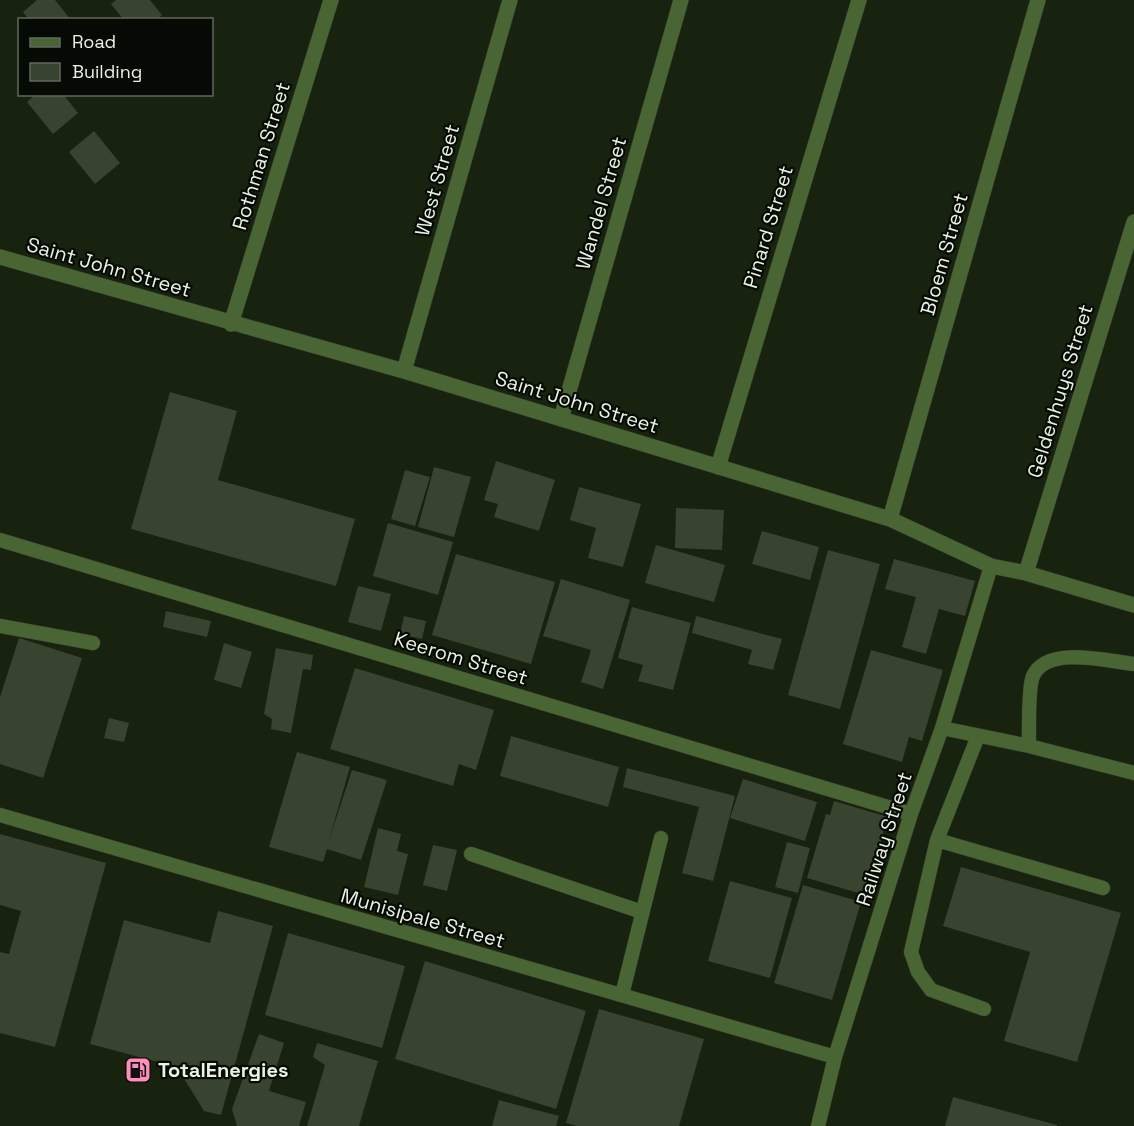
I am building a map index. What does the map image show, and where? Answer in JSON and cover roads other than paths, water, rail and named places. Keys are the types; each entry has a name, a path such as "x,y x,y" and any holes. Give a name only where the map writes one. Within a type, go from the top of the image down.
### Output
{"street":[{"name":"Rothman Street","path":"231,324 331,0"},
{"name":"West Street","path":"404,371 510,0"},
{"name":"Wandel Street","path":"561,418 681,0"},
{"name":"Pinard Street","path":"718,467 859,0"},
{"name":"Bloem Street","path":"890,519 1038,0"},
{"name":"Geldenhuys Street","path":"1026,573 1134,222"},
{"name":"Saint John Street","path":"0,257 404,371 561,418 890,519 991,566 1026,573 1134,605"}],"lane":[{"name":"Keerom Street","path":"0,540 911,814"},
{"name":"Railway Street","path":"818,1126 835,1057 911,814 942,728 991,566"},
{"path":"0,626 93,643"},
{"path":"1029,746 1032,677 1041,665 1050,659 1072,657 1134,664"},
{"path":"942,728 1029,746 1134,773"},
{"path":"978,736 937,840 911,952 918,972 931,990 984,1009"},
{"name":"Munisipale Street","path":"0,815 835,1057"},
{"path":"622,995 661,838"},
{"path":"937,840 1104,888"},
{"path":"471,854 642,912"}],"place":[{"name":"TotalEnergies","path":"138,1070"}]}
